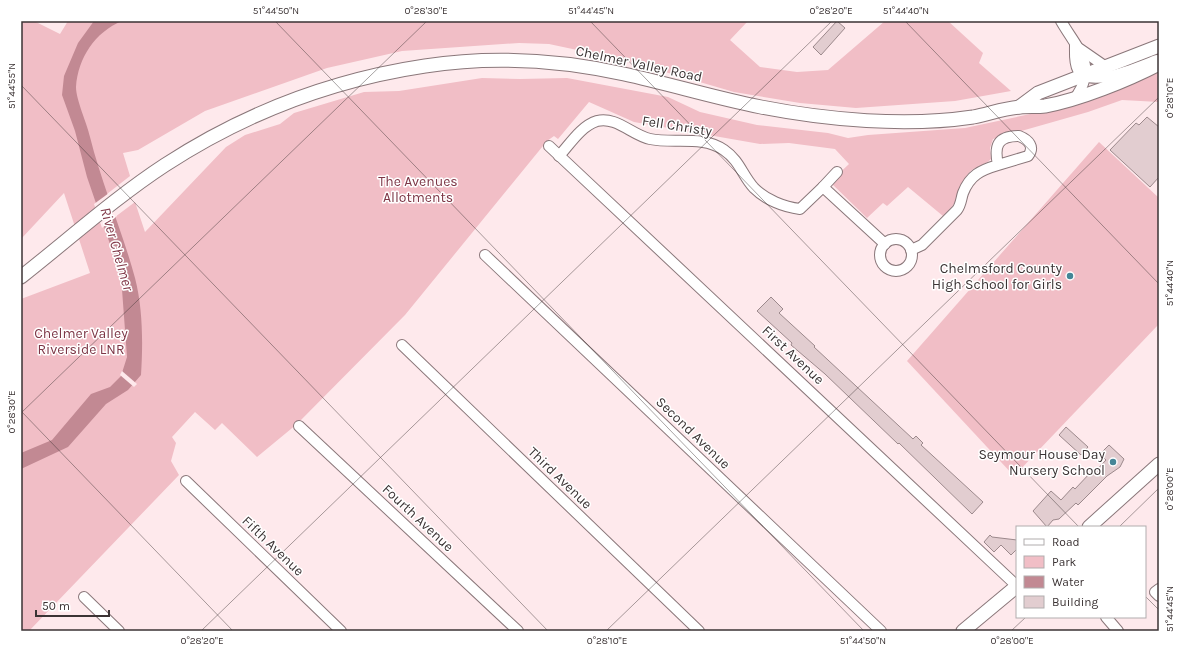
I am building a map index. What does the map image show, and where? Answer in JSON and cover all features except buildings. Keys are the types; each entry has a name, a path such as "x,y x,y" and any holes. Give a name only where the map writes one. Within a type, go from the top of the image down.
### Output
{"main road":[{"name":"Chelmer Valley Road","path":"1019,107 1038,93 1159,46"},
{"name":"Chelmer Valley Road","path":"21,277 146,178 196,146 247,118 293,98 333,85 427,65 475,61 532,62 589,68 625,74 757,107 839,118 936,120 972,117 1019,107 1044,106 1117,83 1159,64"},
{"path":"1091,526 1159,464"},
{"path":"963,631 1016,587"}],"street":[{"path":"1061,21 1085,60 1086,67 1081,90 1076,97"},
{"path":"1075,45 1106,67"},
{"name":"Chelmer Valley Road","path":"1084,76 1099,78 1110,76 1159,59"},
{"name":"Fell Christy","path":"559,156 587,126 597,121 608,120 619,124 635,134 652,139 699,141 722,149 735,158 754,187 770,199 788,208 800,208 837,172"},
{"name":"First Avenue","path":"549,146 1016,585"},
{"path":"911,250 922,245 957,210 967,185 974,175 984,169 998,165"},
{"path":"823,187 885,244"},
{"path":"894,239 905,241 911,250 911,259 906,267 901,269 891,269 886,267 880,253 885,244 894,239"},
{"name":"Second Avenue","path":"485,256 881,631"},
{"name":"Third Avenue","path":"402,345 699,631"},
{"name":"Fourth Avenue","path":"300,426 518,631"},
{"name":"Fifth Avenue","path":"186,481 341,631"},
{"path":"84,597 119,631"},
{"path":"1107,618 1118,631"}],"green space":[{"path":"21,21 34,21 60,34 68,21 748,21 730,40 760,67 797,72 828,70 885,21 948,21 983,53 979,63 1011,91 955,101 856,108 800,103 734,92 624,60 549,44 519,43 402,51 327,68 205,111 138,150 123,153 130,176 107,194 115,217 135,202 145,232 226,147 245,135 280,124 294,113 364,92 399,91 482,78 567,78 668,97 700,112 757,125 828,133 848,138 868,135 965,128 1035,113 1124,86 1159,72 1159,102 1122,100 1088,112 993,139 990,148 991,159 968,174 954,204 943,216 908,187 887,206 883,203 867,218 830,182 849,164 835,149 789,143 760,144 634,122 589,102 558,139 554,136 547,141 405,315 297,424 257,457 222,423 215,430 195,412 172,437 176,443 171,461 179,475 29,631 21,631 21,299 90,273 64,193 21,239"},
{"name":"Chelmsford County High School for Girls","path":"1099,142 1159,198 1159,324 1014,476 907,361"}],"water":[{"name":"River Chelmer","path":"94,21 122,21 112,26 96,39 84,56 77,76 76,92 89,131 100,173 124,242 138,290 142,326 141,375 128,390 106,404 68,447 21,469 21,453 52,440 91,394 110,387 121,376 127,357 121,276 87,177 75,131 62,95 64,76 78,43"}],"pier":[{"path":"109,193 117,216 102,228 94,204"},
{"path":"122,371 137,384 134,387 120,375"}],"place":[{"name":"Chelmsford County High School for Girls","path":"1070,276"},
{"name":"Seymour House Day Nursery School","path":"1113,462"}],"park label":[{"name":"The Avenues Allotments","path":"418,190"},
{"name":"Chelmer Valley Riverside LNR","path":"81,342"}]}
